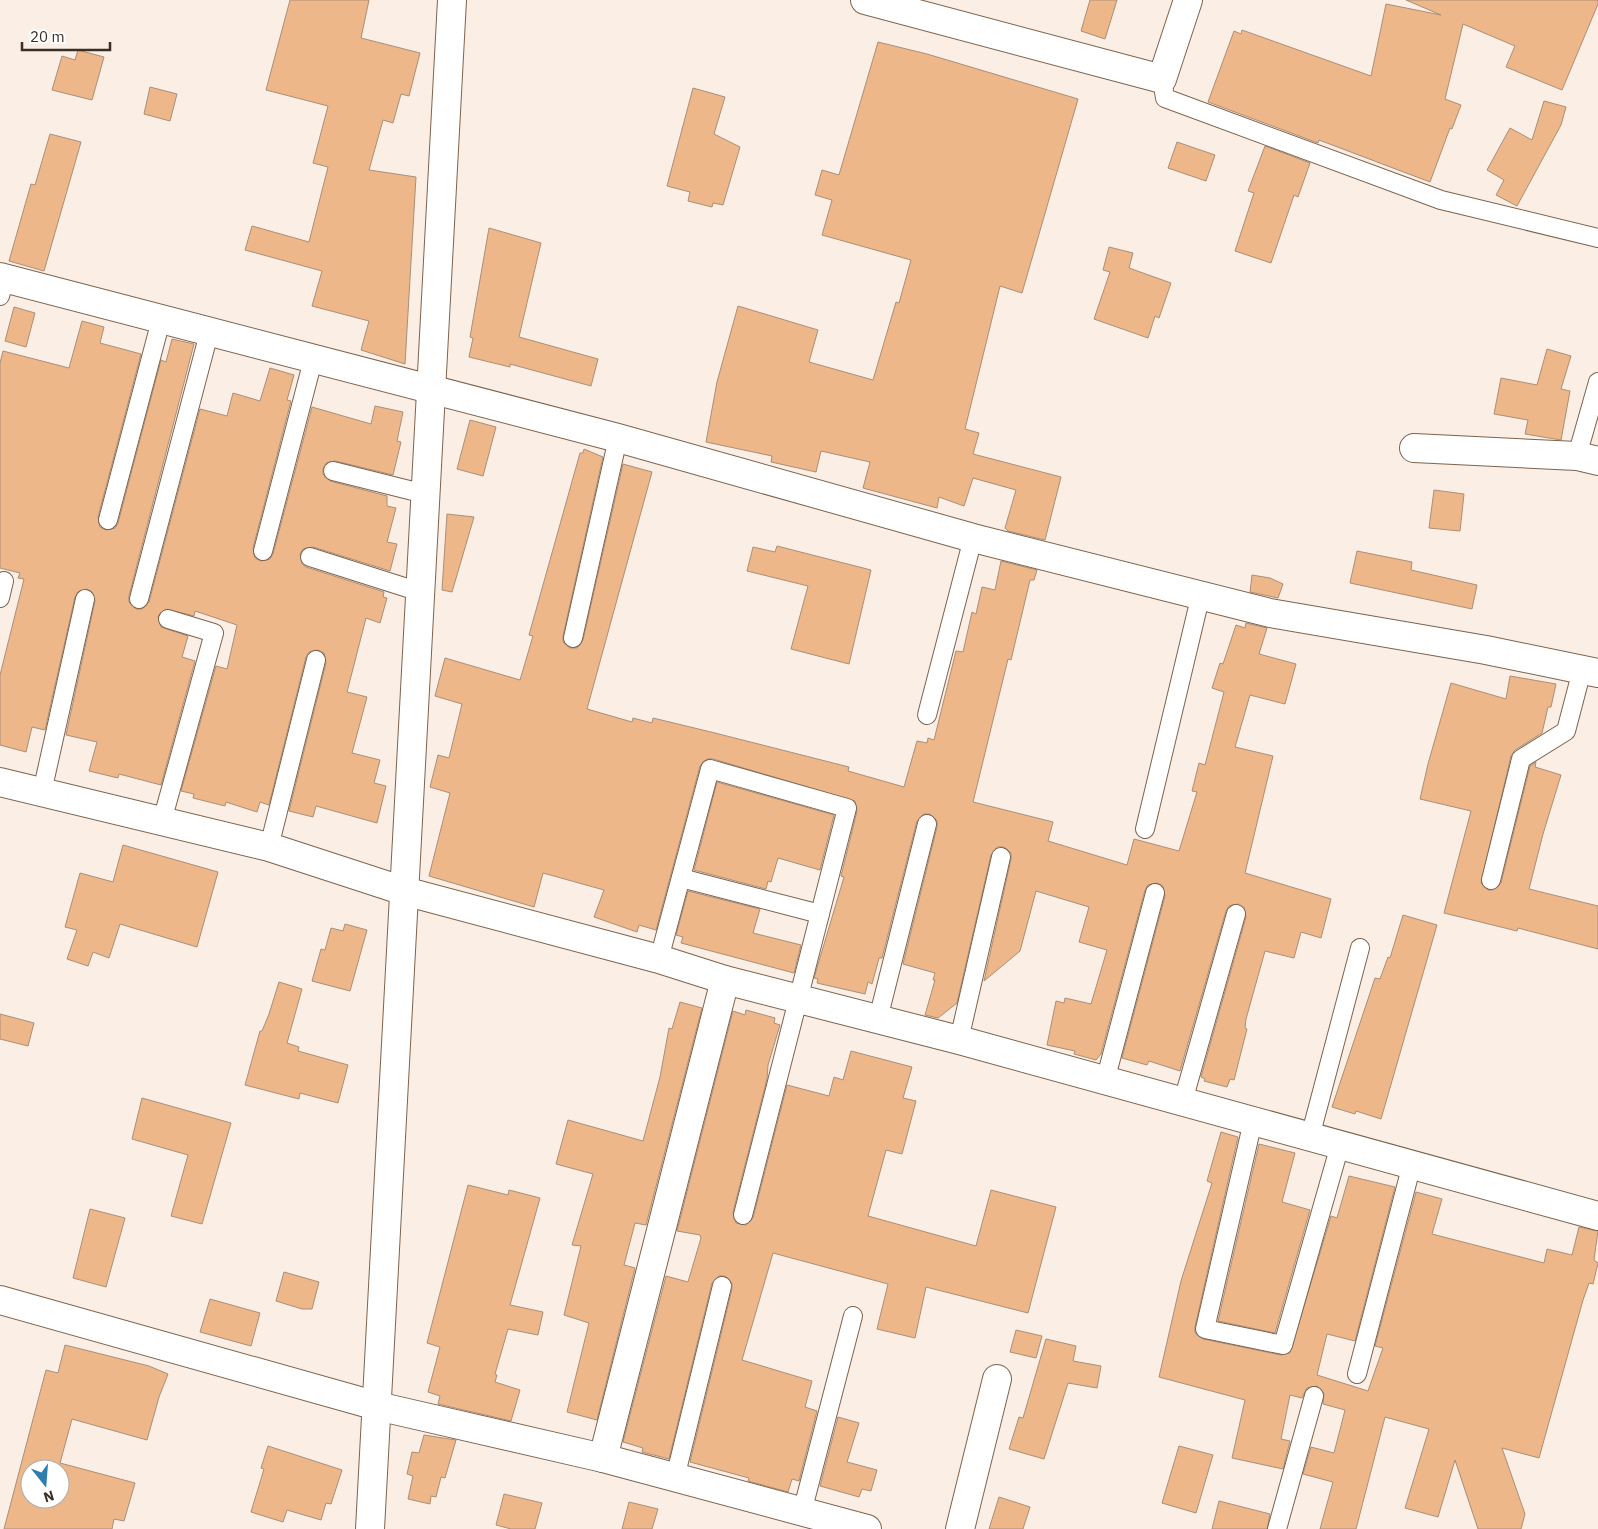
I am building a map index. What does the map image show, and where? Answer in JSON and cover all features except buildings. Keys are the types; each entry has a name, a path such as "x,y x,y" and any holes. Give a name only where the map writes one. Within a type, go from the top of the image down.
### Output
{"street":[{"path":"370,1529 452,0"},
{"path":"865,0 1162,79 1188,0"},
{"path":"2,284 160,320 618,438 974,538 1201,594 1270,614 1486,650 1590,671"},
{"path":"1414,448 1588,458"},
{"path":"0,782 269,846 404,891 659,959 725,980 959,1040 1598,1216"},
{"path":"603,1458 725,980"},
{"path":"0,1300 377,1406 603,1458 802,1512 827,1524 867,1529"},
{"path":"960,1529 997,1379"}],"lane":[{"path":"1162,79 1165,98 1432,197 1598,238"},
{"path":"108,520 160,320"},
{"path":"139,599 208,332"},
{"path":"263,551 313,360"},
{"path":"1588,458 1598,382"},
{"path":"573,638 618,438"},
{"path":"333,470 425,494"},
{"path":"928,715 974,538"},
{"path":"310,557 420,592"},
{"path":"1145,828 1201,594"},
{"path":"42,792 86,599"},
{"path":"162,821 214,632 168,619"},
{"path":"269,846 316,660"},
{"path":"1491,880 1522,759 1566,731 1590,671"},
{"path":"659,959 710,769 847,808 797,999 744,1215"},
{"path":"878,1019 926,824"},
{"path":"959,1040 1001,857"},
{"path":"681,878 820,914"},
{"path":"1105,1081 1155,893"},
{"path":"1183,1102 1236,914"},
{"path":"1310,1137 1360,948"},
{"path":"1253,1121 1205,1328 1283,1345 1340,1145"},
{"path":"1357,1374 1412,1164"},
{"path":"675,1478 722,1286"},
{"path":"802,1512 852,1316"},
{"path":"1277,1529 1314,1396"}]}
